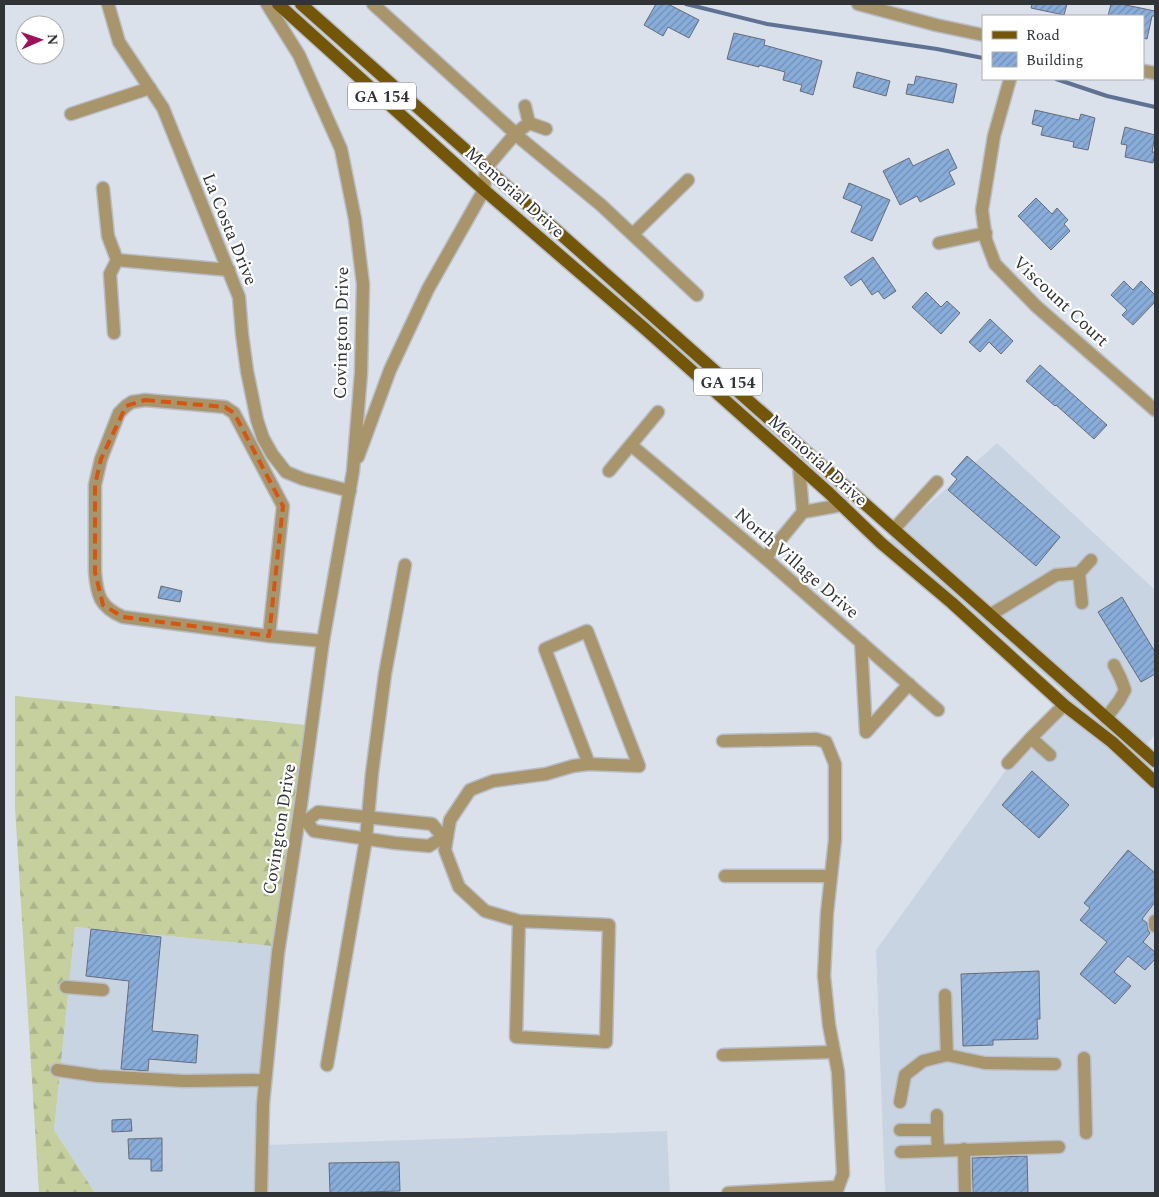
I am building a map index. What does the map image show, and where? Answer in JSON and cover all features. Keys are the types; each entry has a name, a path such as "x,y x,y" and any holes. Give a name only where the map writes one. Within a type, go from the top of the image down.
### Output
{"main road":[{"name":"Memorial Drive","path":"278,4 460,166 484,190 644,328 842,504 881,542 952,603 1064,705 1112,742 1155,782"},
{"name":"Memorial Drive","path":"301,4 1155,761"}],"street":[{"name":"La Costa Drive","path":"108,4 119,42 163,108 239,297 247,371 257,420 263,438 272,454 286,472 304,479 350,491"},
{"name":"Covington Drive","path":"264,1193 263,1104 278,953 302,820 323,641 353,472 361,373 363,284 355,219 341,149 299,55 267,4"},
{"path":"373,4 515,134 601,205 697,295"},
{"path":"858,4 936,25 982,35"},
{"name":"Viscount Court","path":"1010,80 994,136 982,210 986,234 995,264 1036,306 1155,410"},
{"path":"71,114 150,88"},
{"path":"525,106 529,123"},
{"path":"486,168 515,134 529,123"},
{"path":"529,123 546,129"},
{"name":"Covington Drive","path":"353,472 390,370 428,289 484,190 486,168"},
{"path":"633,234 688,180"},
{"path":"103,188 108,236 116,260 110,274 114,333"},
{"path":"938,242 986,234"},
{"path":"116,260 229,270"},
{"path":"269,636 283,506 234,413 225,407 144,400 132,402 119,413 101,459 94,485 95,572 96,585 103,605 111,612 123,617 269,636 323,641"},
{"path":"610,471 658,412"},
{"name":"North Village Drive","path":"631,445 765,558 938,710"},
{"path":"799,466 803,512"},
{"path":"894,529 937,482"},
{"path":"765,558 803,512 842,504"},
{"path":"990,615 1056,575 1079,573 1091,560"},
{"path":"327,1065 366,839 372,773 385,674 405,566"},
{"path":"1079,573 1082,603"},
{"path":"519,921 516,1037 606,1042 609,925 519,921 485,911 459,887 445,850 445,837 450,820 470,790 493,780 546,774 588,764 639,766 587,631 546,649 588,764"},
{"path":"861,642 866,732 909,684"},
{"path":"1106,718 1125,690 1114,665"},
{"path":"1008,763 1064,705"},
{"path":"1031,738 1050,755"},
{"path":"723,741 816,739 826,742 835,764 835,840 826,913 824,976 829,1025 838,1072 843,1174 837,1190 728,1193"},
{"path":"318,812 432,824 445,837 429,846 366,839 314,831 302,820 318,812"},
{"path":"331,834 334,814"},
{"path":"725,876 830,876"},
{"path":"1155,921 1155,926"},
{"path":"66,987 103,990"},
{"path":"945,995 947,1055"},
{"path":"723,1055 834,1052"},
{"path":"900,1102 905,1075 923,1061 947,1055 985,1063 1055,1064"},
{"path":"1084,1058 1086,1133"},
{"path":"57,1070 98,1076 184,1081 266,1080"},
{"path":"937,1115 938,1150"},
{"path":"900,1130 937,1130"},
{"path":"901,1152 1059,1146"},
{"path":"964,1149 965,1193"}],"highlighted area":[{"path":"145,400 225,407 234,413 283,506 269,636 123,617 103,605 95,572 95,485 101,459 126,406"}],"shaded area":[{"path":"997,443 1155,590 1155,735 1132,760 1155,780 1155,1193 885,1193 876,950 1063,691 889,540"},
{"path":"75,927 282,947 266,1145 667,1131 670,1193 95,1193 54,1130"}],"green space":[{"path":"15,696 316,726 282,947 75,927 54,1130 95,1193 39,1193 15,808"}],"building":[{"path":"656,4 668,4 699,20 689,38 668,27 663,36 644,25"},
{"path":"1032,4 1067,4 1064,15 1031,8"},
{"path":"1111,4 1121,4 1155,11 1155,16 1152,16 1147,39 1144,38 1144,15 1108,15"},
{"path":"734,33 765,40 764,45 822,61 813,95 800,91 802,85 783,80 785,72 727,59"},
{"path":"857,72 890,81 886,96 853,87"},
{"path":"916,76 957,84 953,103 906,94 908,84 914,85"},
{"path":"1035,110 1079,120 1081,114 1095,118 1088,150 1073,147 1074,142 1041,135 1043,127 1032,124"},
{"path":"1125,127 1155,135 1152,152 1155,152 1153,163 1125,157 1127,145 1121,144"},
{"path":"948,149 957,168 949,172 955,184 920,202 917,196 900,205 883,171 909,158 913,166"},
{"path":"849,183 890,200 872,241 851,232 862,206 843,198"},
{"path":"1036,198 1052,214 1057,208 1068,220 1064,224 1070,231 1051,250 1018,216"},
{"path":"873,257 896,291 884,299 878,291 872,295 861,279 851,286 844,277"},
{"path":"1124,281 1133,290 1141,281 1155,295 1155,302 1133,325 1122,315 1127,310 1111,295"},
{"path":"926,292 941,307 947,301 960,313 941,334 912,307"},
{"path":"990,319 1013,341 1001,354 989,342 980,352 969,342"},
{"path":"1040,365 1107,425 1094,439 1026,381"},
{"path":"967,456 1060,537 1036,566 948,490 957,479 951,474"},
{"path":"161,586 182,591 180,602 158,598"},
{"path":"1122,597 1155,652 1155,674 1141,682 1098,612"},
{"path":"1032,771 1069,805 1039,838 1002,805"},
{"path":"1128,850 1155,873 1155,902 1142,919 1147,923 1150,933 1143,942 1155,952 1155,959 1145,970 1128,956 1114,972 1131,986 1115,1004 1080,974 1107,942 1080,920 1090,908 1084,903"},
{"path":"91,929 161,937 152,1031 198,1035 196,1063 149,1059 148,1071 121,1069 129,981 86,976"},
{"path":"1039,971 1040,1019 1037,1019 1038,1039 993,1040 993,1045 963,1046 961,974"},
{"path":"131,1119 132,1131 112,1132 112,1120"},
{"path":"162,1138 162,1171 151,1171 151,1159 129,1159 128,1139"},
{"path":"1027,1156 1028,1193 973,1193 972,1158"},
{"path":"399,1162 400,1191 330,1193 329,1163"}],"waterway":[{"path":"686,4 767,24 937,49 982,58"},
{"path":"1059,80 1107,96 1155,107"}]}
